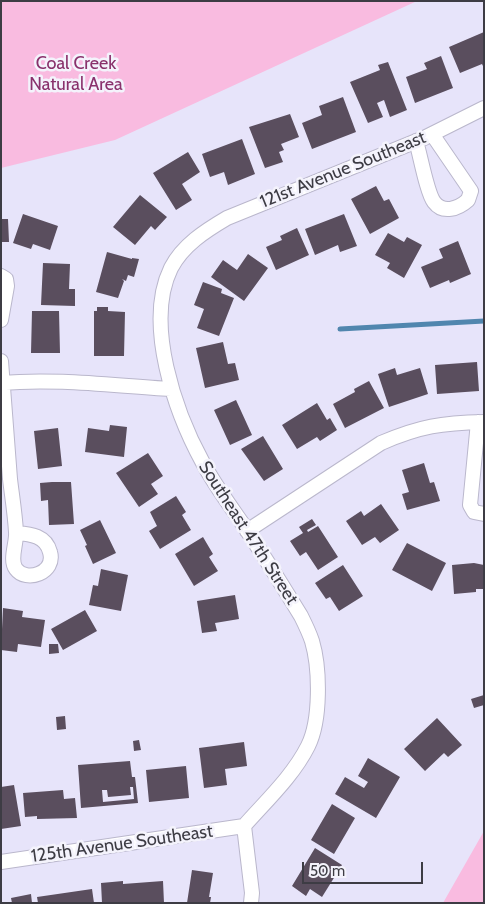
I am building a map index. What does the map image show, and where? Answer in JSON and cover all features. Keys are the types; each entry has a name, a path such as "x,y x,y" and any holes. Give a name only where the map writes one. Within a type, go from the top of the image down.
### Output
{"street":[{"name":"121st Avenue Southeast","path":"203,233 227,218 416,141 484,108"},
{"path":"416,141 431,197 442,208 452,210 468,200 471,192 432,134"},
{"name":"Southeast 47th Street","path":"203,233 184,250 172,266 165,282 160,309 161,338 171,389 187,431 203,464 301,616 312,640 317,667 318,695 315,719 308,744 293,770 244,826"},
{"path":"1,276 7,282 1,320"},
{"path":"1,361 10,481 17,533"},
{"path":"2,383 28,381 171,389"},
{"path":"247,530 381,443 403,433 431,425 454,423 481,422 470,505 474,512 484,514"},
{"path":"244,826 252,892 251,903"},
{"name":"125th Avenue Southeast","path":"1,862 244,826"}],"green space":[{"name":"Coal Creek Natural Area","path":"1,1 417,1 115,140 1,168"},
{"path":"484,831 484,903 443,903"}],"building":[{"path":"484,32 484,68 482,64 460,73 449,47"},
{"path":"441,56 453,88 415,103 406,77 427,69 424,63"},
{"path":"388,62 407,110 390,117 384,100 377,103 383,117 368,123 350,82 380,70 378,65"},
{"path":"343,97 356,132 312,149 302,123 322,115 319,106"},
{"path":"290,114 299,137 281,144 284,150 279,152 283,162 265,168 249,127"},
{"path":"242,139 255,174 228,185 224,172 210,177 202,154"},
{"path":"188,152 200,172 182,184 192,200 176,210 153,173"},
{"path":"376,186 384,201 389,199 399,218 370,234 351,199"},
{"path":"140,195 167,217 155,230 151,226 135,245 113,227"},
{"path":"23,214 58,226 50,250 33,244 31,249 13,243"},
{"path":"344,214 357,246 340,252 338,245 315,255 305,229"},
{"path":"1,219 8,219 9,242 1,242"},
{"path":"297,228 309,255 276,270 266,247 282,240 280,236"},
{"path":"388,233 404,242 407,237 422,245 404,278 387,268 390,263 375,255"},
{"path":"458,241 471,274 450,283 449,280 430,288 421,267 443,258 439,249"},
{"path":"107,252 139,259 134,277 128,275 126,281 122,279 124,281 118,298 96,292"},
{"path":"248,254 268,268 244,301 211,277 223,260 237,270"},
{"path":"43,263 70,264 69,289 75,289 75,306 41,305"},
{"path":"203,282 222,289 221,293 234,298 219,336 197,328 204,309 194,305"},
{"path":"97,307 108,307 108,311 125,312 124,356 94,356 94,311 97,311"},
{"path":"32,311 59,311 60,353 31,353"},
{"path":"223,342 228,364 235,363 239,380 205,388 196,348"},
{"path":"477,362 479,391 437,394 435,365"},
{"path":"395,368 397,375 420,368 428,394 389,407 378,374"},
{"path":"369,381 384,408 345,428 333,404 355,392 354,389"},
{"path":"236,400 252,435 230,445 214,410"},
{"path":"317,403 327,420 330,418 337,430 320,441 317,437 297,449 282,425"},
{"path":"110,425 127,427 124,457 85,452 88,428 109,431"},
{"path":"58,428 62,466 38,469 34,431"},
{"path":"263,436 283,469 264,481 241,449"},
{"path":"148,453 163,476 151,484 158,494 139,507 116,473"},
{"path":"424,463 430,483 434,482 440,501 407,510 402,494 409,492 402,470"},
{"path":"71,482 74,524 49,525 48,500 41,501 40,483"},
{"path":"176,496 186,512 182,515 191,530 160,549 149,531 157,526 150,512"},
{"path":"381,504 399,530 380,543 375,537 362,545 346,521 361,511 364,516"},
{"path":"312,519 316,525 307,530 308,532 318,526 338,557 318,570 306,552 300,556 290,541 303,533 299,527"},
{"path":"100,520 116,553 93,564 80,530"},
{"path":"203,537 213,554 209,557 218,571 194,586 175,554"},
{"path":"407,543 446,563 432,591 392,570"},
{"path":"474,563 484,565 484,589 476,589 476,592 454,594 452,565"},
{"path":"343,565 363,596 339,611 330,597 326,599 315,583"},
{"path":"101,569 128,575 121,611 89,605 93,585 98,586"},
{"path":"235,595 239,619 215,623 217,631 202,633 197,601"},
{"path":"3,608 23,611 22,617 45,620 41,647 18,644 17,652 1,650"},
{"path":"85,610 97,631 63,650 51,629"},
{"path":"49,644 58,644 59,653 49,654"},
{"path":"484,695 484,705 474,708 471,699"},
{"path":"65,716 66,729 57,730 56,717"},
{"path":"437,718 462,745 448,757 444,753 425,771 404,749"},
{"path":"139,740 141,750 134,751 133,741"},
{"path":"244,742 247,766 225,769 227,785 204,788 199,748"},
{"path":"368,758 400,777 376,818 335,794 345,777 364,788 368,782 358,776"},
{"path":"130,761 132,777 135,777 138,803 81,808 78,765","holes":["130,787 133,787 134,799 103,802 102,790 107,790 108,797 131,795"]},
{"path":"186,766 189,798 149,802 146,770"},
{"path":"14,785 21,826 1,829 1,787"},
{"path":"63,790 64,799 75,798 77,818 37,819 37,816 25,817 23,793"},
{"path":"332,804 355,818 334,854 311,840"},
{"path":"315,848 342,865 322,897 310,889 306,896 292,886"},
{"path":"192,870 213,873 209,897 211,897 210,903 187,903"},
{"path":"123,881 123,884 163,881 164,903 102,903 101,883"},
{"path":"92,889 94,903 38,903 37,897"},
{"path":"31,894 32,903 12,903 11,898"}],"waterway":[{"path":"340,329 484,321"}]}
